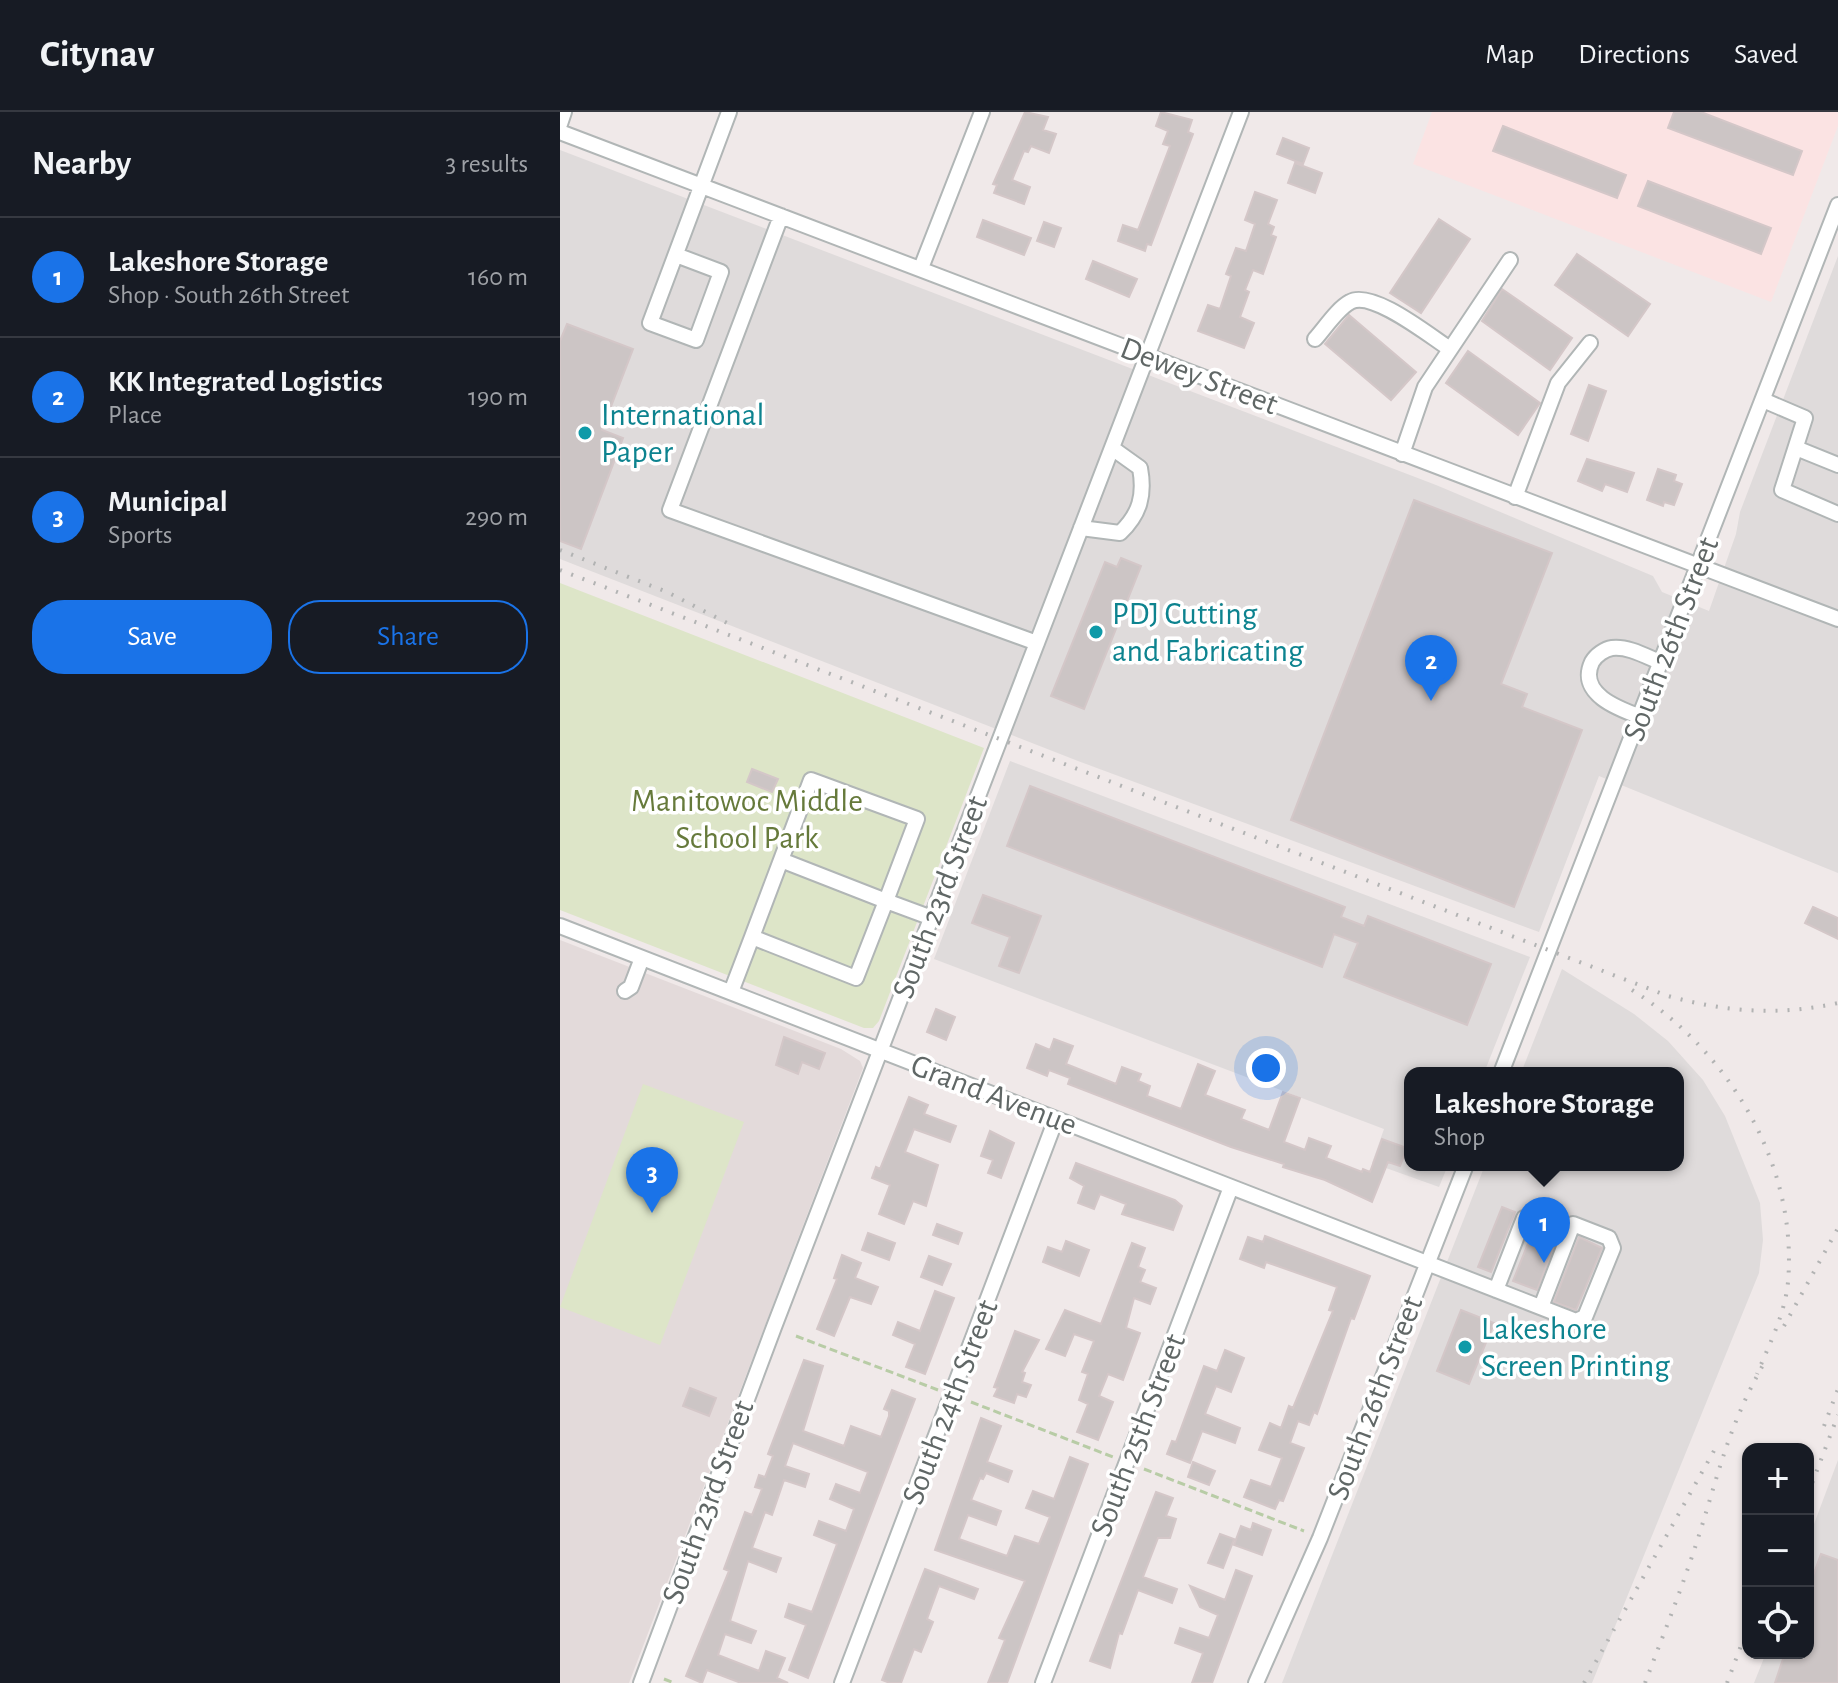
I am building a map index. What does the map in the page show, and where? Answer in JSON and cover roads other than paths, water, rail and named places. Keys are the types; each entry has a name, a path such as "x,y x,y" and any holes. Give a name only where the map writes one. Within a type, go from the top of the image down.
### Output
{"street":[{"path":"560,124 564,112"},
{"path":"676,255 721,272 696,340 650,323 729,112"},
{"path":"921,268 982,112"},
{"name":"South 23rd Street","path":"641,1683 880,1050 1241,112"},
{"name":"Dewey Street","path":"560,132 1838,619"},
{"name":"South 26th Street","path":"1503,1067 1838,205"},
{"path":"781,216 670,510 1037,643"},
{"path":"1402,454 1425,387 1510,260"},
{"path":"1315,339 1349,302 1359,299 1387,309 1450,349"},
{"path":"1515,497 1558,383 1590,343"},
{"path":"1763,400 1805,418 1782,490 1838,514"},
{"path":"1081,528 1120,533 1139,508 1144,489 1140,468 1112,448"},
{"path":"1796,448 1838,465"},
{"path":"1641,717 1599,697 1589,681 1590,667 1595,657 1610,648 1623,649 1662,663"},
{"path":"731,992 811,780 917,819 856,978 752,937"},
{"path":"781,860 932,918"},
{"name":"Grand Avenue","path":"560,926 1576,1321 1585,1317 1613,1248 1609,1238 1573,1224 1541,1307"},
{"path":"625,991 631,987 642,958"},
{"name":"South 24th Street","path":"842,1683 1056,1119"},
{"name":"South 26th Street","path":"1265,1683 1282,1630 1464,1171"},
{"name":"South 25th Street","path":"1043,1683 1231,1187"},
{"path":"1496,1290 1524,1218"},
{"name":"South 26th Street","path":"1256,1683 1282,1630"}],"railway":[{"path":"560,550 667,592 735,627"},
{"path":"560,570 1668,996 1732,1009 1774,1011 1838,1003"},
{"path":"1632,990 1667,1015 1699,1045 1727,1078 1769,1154 1781,1196 1788,1238 1788,1282 1780,1318 1757,1374"},
{"path":"1784,1326 1838,1228"},
{"path":"1645,1683 1687,1570 1733,1428 1763,1365"},
{"path":"1824,1426 1838,1389"},
{"path":"1814,1478 1838,1415"},
{"path":"1584,1683 1715,1449"},
{"path":"1727,1683 1742,1643"}],"place":[{"name":"International Paper","path":"585,433"},
{"name":"PDJ Cutting and Fabricating","path":"1096,632"},
{"name":"KK Integrated Logistics","path":"1431,701"},
{"name":"Municipal","path":"652,1213"},
{"name":"Lakeshore Storage","path":"1544,1263"},
{"name":"Lakeshore Screen Printing","path":"1465,1347"}],"park label":[{"name":"Manitowoc Middle School Park","path":"747,820"}]}
